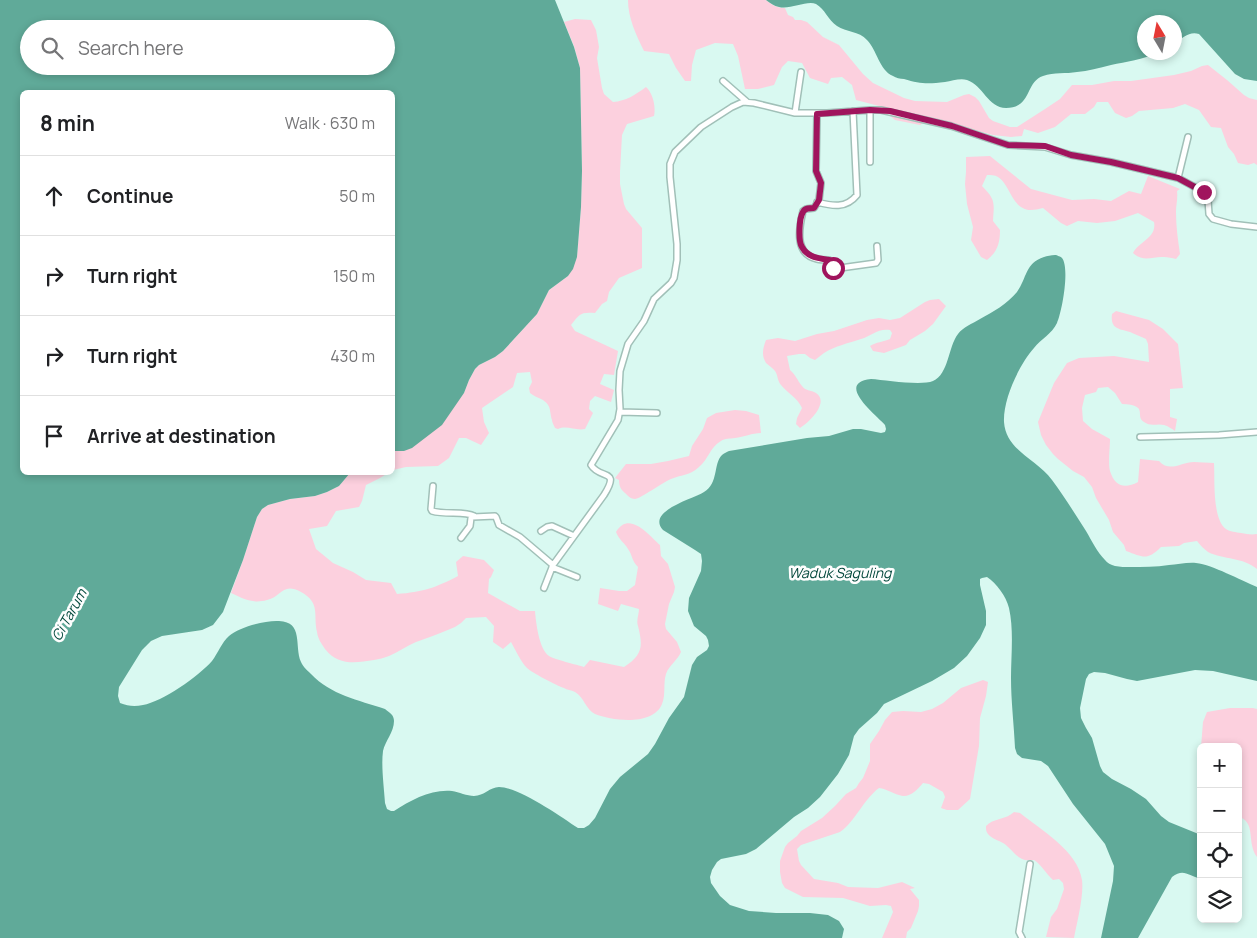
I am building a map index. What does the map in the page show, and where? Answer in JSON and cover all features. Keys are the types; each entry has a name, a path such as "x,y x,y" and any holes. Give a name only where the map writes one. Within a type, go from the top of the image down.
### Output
{"street":[{"path":"795,112 801,72"},
{"path":"723,81 747,102"},
{"path":"544,588 553,566 610,484 608,476 592,468 591,465 616,426 620,412 619,379 622,361 628,344 644,321 654,298 671,283 674,276 677,244 670,177 671,158 678,148 701,127 732,107 747,102 795,112 817,114 870,110 890,111 952,126 1008,145 1045,146 1071,155 1111,162 1178,178 1204,192 1213,219 1231,224 1257,227"},
{"path":"870,110 870,162"},
{"path":"817,202 843,205 857,195 853,111"},
{"path":"817,114 816,171 821,183 819,200 813,208 804,210 799,236 802,248 815,258 829,260 833,269 876,263 878,260 877,246"},
{"path":"1178,178 1188,138"},
{"path":"620,412 657,413"},
{"path":"1140,437 1257,432"},
{"path":"432,486 432,511 471,514 474,516 496,516 499,525 520,538 553,566 576,577"},
{"path":"461,538 470,526 471,518 474,516"},
{"path":"541,531 552,526 574,536"},
{"path":"1022,938 1019,932 1030,864"}],"shaded area":[{"path":"628,0 766,0 775,6 785,8 788,15 795,20 807,22 823,37 839,45 873,83 904,98 915,101 947,102 969,94 979,101 989,118 1010,127 1017,127 1060,99 1072,85 1092,85 1174,75 1208,65 1244,95 1257,100 1257,165 1254,163 1248,165 1238,163 1228,147 1221,128 1211,127 1199,110 1185,104 1173,108 1139,111 1126,118 1115,113 1108,102 1097,102 1085,114 1071,114 1055,127 1038,133 1024,129 1022,136 1011,137 993,135 931,118 920,125 895,120 879,106 856,100 852,85 842,77 831,78 828,84 810,78 802,63 788,61 782,67 774,85 758,89 745,89 738,56 733,44 715,43 696,50 692,65 691,81 685,81 669,54 644,51 635,33"},
{"path":"575,19 591,20 596,30 599,47 597,58 604,94 613,102 630,97 646,87 652,96 655,109 654,116 627,124 622,135 620,184 626,209 642,228 642,268 619,278 609,292 607,301 595,313 581,314 571,325 575,331 618,351 614,375 604,374 600,384 614,390 611,402 595,396 590,401 589,409 593,413 585,429 558,429 555,428 547,403 530,393 529,388 532,382 530,372 517,373 513,387 482,408 484,422 489,433 481,445 466,438 459,438 449,458 438,466 406,467 395,470 395,451 404,451 464,393 475,369 503,351 537,314 549,290 568,276 577,257 582,170 580,68 574,46 564,22"},
{"path":"990,156 1031,189 1072,200 1094,199 1111,201 1129,191 1141,194 1148,176 1180,189 1177,191 1176,212 1180,254 1176,259 1168,257 1141,258 1133,253 1150,236 1154,227 1154,222 1138,213 1115,221 1097,223 1078,221 1067,226 1043,208 1031,210 1020,206 1002,180 995,176 987,175 982,186 992,198 994,206 993,221 1000,230 1000,235 999,244 993,254 987,260 981,257 971,240 973,227 967,204 965,184 966,157"},
{"path":"939,299 946,306 933,324 906,345 884,353 873,351 870,346 890,339 892,333 890,330 886,330 878,331 865,338 833,348 815,360 805,354 787,356 790,370 803,388 816,393 820,397 821,402 817,412 808,422 800,428 796,424 802,408 798,401 781,385 774,370 766,363 763,352 766,340 778,338 795,341 867,320 900,318 925,302"},
{"path":"1116,311 1149,320 1163,329 1178,344 1183,388 1170,389 1170,417 1177,419 1175,431 1164,425 1144,422 1141,420 1140,411 1136,406 1122,404 1115,393 1108,387 1098,388 1096,392 1085,395 1082,408 1083,421 1092,429 1110,439 1109,464 1112,476 1118,483 1125,486 1138,482 1140,459 1159,461 1171,467 1189,462 1214,463 1215,498 1218,517 1228,530 1257,534 1257,569 1246,562 1208,552 1197,541 1184,543 1179,546 1161,547 1148,556 1141,556 1126,551 1124,545 1113,532 1092,487 1084,477 1058,459 1046,445 1038,422 1054,383 1067,363 1079,358 1114,356 1149,362 1146,339 1116,327 1112,323 1112,314"},
{"path":"735,410 759,415 761,433 723,440 714,447 702,464 695,470 675,477 638,498 631,498 621,489 619,480 615,478 626,464 651,464 689,456 692,446 703,429 707,418 716,413"},
{"path":"348,475 385,475 366,485 359,507 336,511 327,526 309,529 316,549 333,563 366,580 391,583 397,594 429,589 458,576 456,562 463,556 484,560 494,570 489,579 488,593 520,611 535,611 539,635 546,653 551,657 584,667 590,660 624,667 635,658 640,650 641,639 637,622 639,609 621,604 618,611 598,604 600,588 627,591 635,585 638,567 630,551 616,532 627,523 639,526 660,545 661,556 668,564 675,587 665,624 666,629 677,642 681,652 666,674 662,704 657,711 642,719 622,720 595,714 589,710 581,697 575,692 550,682 527,668 511,642 503,649 493,642 494,626 486,617 466,618 455,627 416,642 385,657 361,662 348,662 336,658 324,647 317,634 314,605 301,592 295,589 286,589 272,598 262,601 244,599 231,593 257,517 262,509 268,505 290,499 315,496 339,486"},
{"path":"983,680 988,682 980,718 979,746 970,799 958,810 941,808 945,797 943,792 929,784 923,783 906,796 879,788 850,823 840,832 801,845 797,849 801,865 814,879 838,883 848,887 878,888 902,882 915,888 910,889 919,900 919,906 906,938 882,938 893,912 891,906 870,906 843,898 803,897 785,888 782,883 780,861 785,847 801,831 822,818 846,794 856,788 863,778 870,761 870,744 892,712 921,712 932,709 943,703 961,688"},
{"path":"1230,708 1257,709 1257,857 1252,845 1249,828 1242,818 1242,743 1201,743 1203,722 1207,712"},
{"path":"1014,812 1020,813 1048,834 1074,860 1079,869 1082,880 1082,894 1074,938 1046,937 1051,917 1057,909 1064,889 1063,883 1059,879 1053,880 1034,860 1019,858 1006,845 991,837 987,832 986,826 989,823 1011,815"}],"water":[{"name":"Waduk Saguling","path":"0,0 555,0 574,47 580,68 581,207 577,257 573,269 568,276 549,290 537,314 503,351 475,369 464,393 442,425 412,448 404,451 395,451 395,90 20,90 20,475 348,475 339,486 327,492 315,496 290,499 268,505 262,509 257,517 223,612 213,625 202,630 162,636 151,641 142,650 119,687 118,696 120,703 140,706 160,699 189,681 206,667 222,644 233,633 267,622 287,622 295,630 302,664 319,681 345,696 385,709 393,717 393,729 384,747 382,757 385,803 387,809 391,811 414,799 436,792 452,791 474,796 499,787 507,788 528,797 578,828 584,828 589,825 595,818 610,789 620,777 648,754 655,744 669,718 684,697 692,665 697,657 707,650 709,646 706,636 694,626 688,611 689,598 701,571 701,554 663,530 659,523 661,517 673,506 709,488 714,479 719,459 729,451 829,436 853,429 885,432 885,425 867,407 857,392 857,386 861,382 871,379 912,383 933,381 938,378 960,332 995,311 1009,300 1017,292 1033,263 1052,255 1057,255 1061,258 1064,263 1065,280 1061,310 1055,327 1028,355 1009,393 1004,413 1004,422 1010,440 1016,448 1052,480 1097,550 1109,564 1119,567 1140,567 1189,563 1203,564 1257,587 1257,681 1213,671 1195,670 1137,681 1094,672 1089,674 1086,679 1080,708 1081,718 1092,738 1103,772 1146,799 1169,822 1197,833 1197,878 1183,873 1172,877 1138,938 1101,938 1113,881 1114,866 1105,844 1073,804 1048,766 1041,761 1022,758 1017,754 1011,695 1011,616 1003,595 998,587 987,577 980,579 986,611 986,625 980,638 967,656 954,668 932,681 884,704 854,736 849,755 838,774 820,797 756,849 746,854 721,859 712,870 711,883 720,896 730,905 749,911 828,915 839,921 844,929 842,938 0,938"},
{"path":"766,0 1257,0 1257,81 1244,79 1235,74 1199,34 1189,34 1182,38 1182,15 1137,15 1137,60 1073,73 1043,76 1037,79 1020,104 1006,108 995,104 977,86 967,80 959,79 939,83 924,83 894,77 881,65 864,37 837,26 816,4 808,3 783,8 775,6"}],"route":[{"path":"833,268 829,260 815,258 806,252 802,248 799,236 803,211 814,208 819,200 821,183 816,171 817,114 870,110 890,111 952,126 1008,145 1023,147 1045,146 1071,155 1111,162 1178,178 1204,192"}],"water label":[{"name":"Ci Tarum","path":"69,615"}]}
